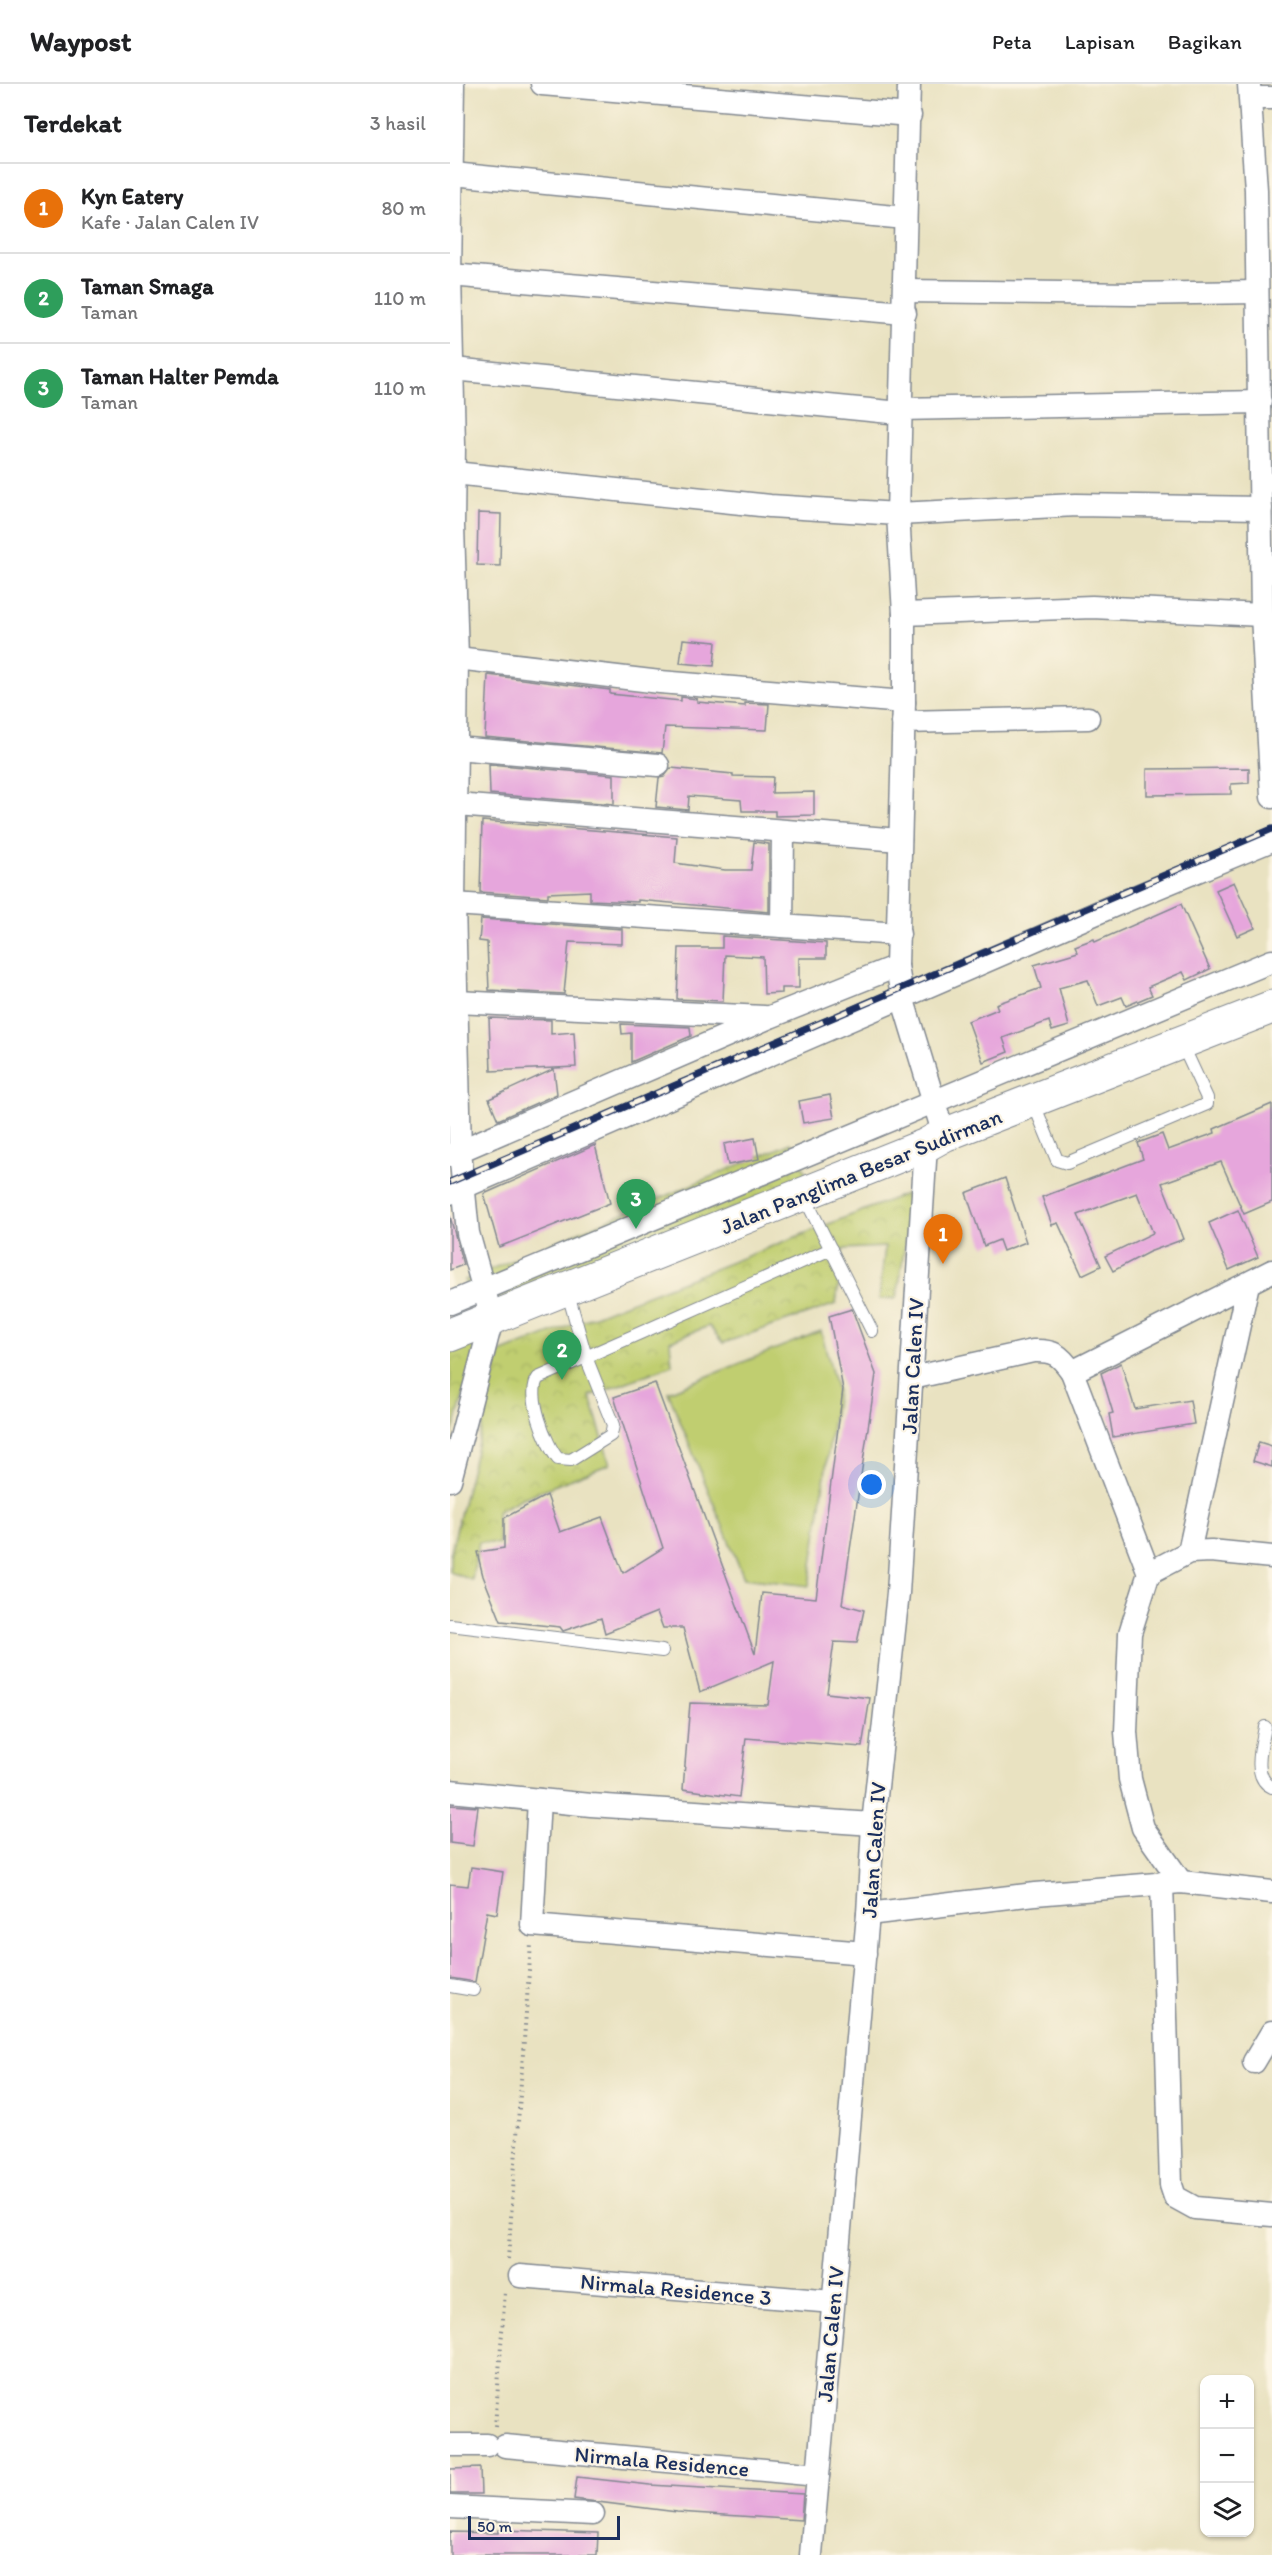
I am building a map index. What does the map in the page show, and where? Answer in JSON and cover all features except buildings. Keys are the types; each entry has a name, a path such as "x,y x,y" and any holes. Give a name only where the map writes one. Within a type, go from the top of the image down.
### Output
{"main road":[{"name":"Jalan Panglima Besar Sudirman","path":"450,1335 489,1305 567,1290 1032,1101 1272,1007"}],"street":[{"path":"450,1480 489,1305 456,1191 452,891 458,658 452,610 451,526 454,473 450,274 453,84"},
{"path":"542,84 910,115"},
{"name":"Jalan Calen IV","path":"811,2555 865,1953 873,1824 898,1593 912,1378 935,1140 934,1101 902,997 897,966 904,614 898,514 909,84"},
{"path":"1257,93 1256,190 1262,615 1268,667 1272,797"},
{"path":"452,183 905,218"},
{"path":"450,274 905,302 1109,294 1257,292"},
{"path":"453,369 900,411 1260,402"},
{"path":"454,473 770,506 898,514 1076,505 1261,508"},
{"path":"904,614 1092,607 1262,615"},
{"path":"458,658 903,712 1088,717"},
{"path":"456,748 658,765"},
{"path":"456,805 900,840"},
{"path":"782,926 783,832"},
{"path":"456,1191 902,997 1272,840"},
{"path":"452,891 782,926 899,934"},
{"path":"450,1303 489,1305 934,1101 1272,961"},
{"path":"455,1153 770,1017 897,966"},
{"path":"454,988 770,1017"},
{"path":"1072,1372 1272,1271"},
{"path":"1189,1552 1248,1284"},
{"path":"912,1378 1033,1351 1048,1350 1059,1354 1072,1372 1149,1573 1130,1633 1126,1732 1130,1779 1143,1828 1172,1883 1171,2184 1175,2197 1195,2208 1272,2216"},
{"path":"1149,1573 1189,1552 1211,1551 1272,1557"},
{"path":"450,1791 539,1800 873,1824"},
{"path":"539,1800 532,1925 865,1953"},
{"path":"868,1914 1035,1894 1172,1883 1272,1892"},
{"path":"1254,2062 1272,2032"},
{"name":"Nirmala Residence 3","path":"511,2274 833,2302"},
{"name":"Nirmala Residence","path":"450,2445 496,2441 818,2475"},
{"path":"450,2507 593,2514"}],"lane":[{"path":"1032,1101 1057,1160 1067,1163 1207,1104 1181,1044"},
{"path":"803,1194 872,1331"},
{"path":"567,1290 586,1357 613,1425 611,1435 571,1460 558,1459 550,1451 532,1394 534,1383 538,1378 586,1357 831,1250"},
{"path":"450,1625 662,1651"},
{"path":"1265,1727 1259,1765 1264,1779 1272,1787"},
{"path":"450,1986 474,1990"}],"path":[{"path":"496,2441 511,2274 532,1925"}],"green space":[{"path":"791,1143 808,1177 477,1316 465,1280"},
{"path":"913,1191 897,1298 879,1299 885,1247 843,1249 836,1304 723,1343 709,1326 670,1341 672,1365 590,1396 610,1464 520,1499 497,1512 499,1544 479,1542 472,1580 450,1572 450,1556 500,1353"},
{"path":"821,1331 837,1391 809,1586 744,1578 668,1392"},
{"path":"481,1338 450,1440 450,1349"}],"railway":[{"path":"450,1182 1272,829"}],"place":[{"name":"Taman Halter Pemda","path":"636,1229"},
{"name":"Kyn Eatery","path":"943,1264"},
{"name":"Taman Smaga","path":"562,1380"}]}
